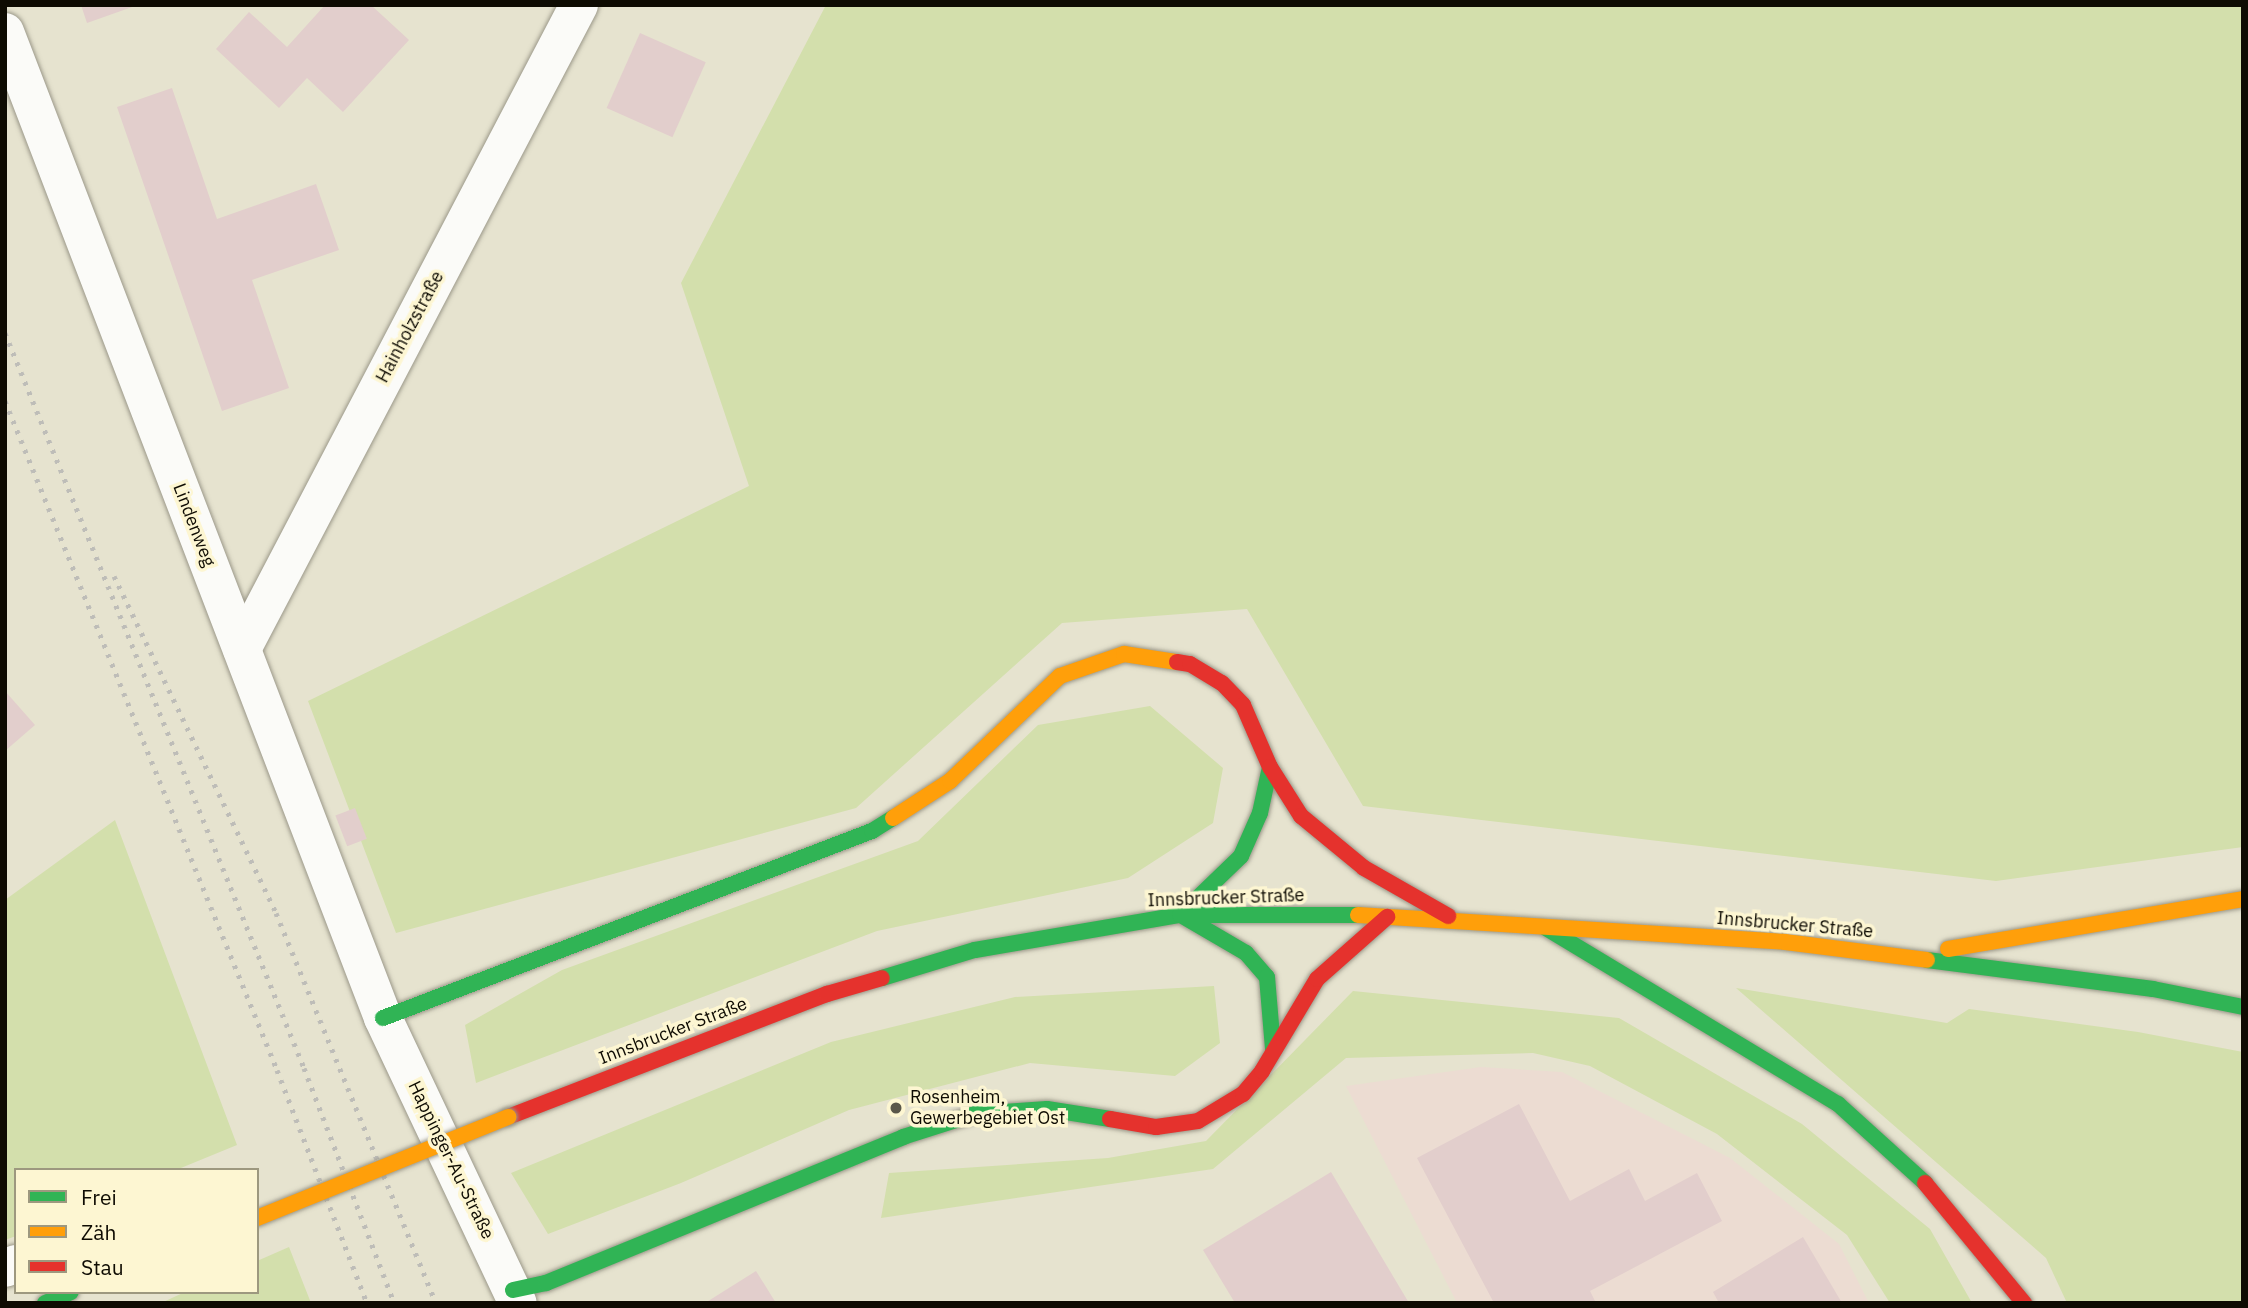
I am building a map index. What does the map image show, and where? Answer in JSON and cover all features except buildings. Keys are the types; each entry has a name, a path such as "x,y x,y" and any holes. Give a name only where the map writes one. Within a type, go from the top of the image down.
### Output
{"main road":[{"path":"383,1018 872,831 950,781 1060,676 1092,662 1124,654 1190,664 1222,683 1243,705 1259,733 1270,767 1301,816 1328,842 1453,919"},
{"path":"1270,767 1260,813 1241,856 1180,915 1246,953 1267,977 1273,1049"},
{"path":"1909,956 2243,899"},
{"name":"Innsbrucker Straße","path":"259,1217 508,1117 827,994 975,950 1180,915 1387,917 1537,923 1909,956 2153,989 2243,1007"},
{"path":"515,1296 903,1137 975,1114 1047,1110 1156,1127 1198,1121 1243,1094 1317,979 1387,917"},
{"path":"1537,923 1838,1104 1934,1191 2024,1303"},
{"path":"45,1303 66,1294"}],"street":[{"name":"Hainholzstraße","path":"242,649 579,5"},
{"name":"Lindenweg","path":"5,32 383,1018"},
{"name":"Happinger-Au-Straße","path":"383,1018 515,1296"}],"shaded area":[{"path":"1481,1067 1562,1072 1730,1158 1839,1244 1869,1303 1457,1303 1346,1086"}],"green space":[{"path":"826,5 2243,5 2243,847 1996,881 1363,806 1247,609 1062,623 856,808 396,933 308,701 749,486 681,283"},
{"path":"1150,706 1223,768 1213,823 1128,878 877,931 476,1083 465,1025 562,970 918,841 1038,725"},
{"path":"115,820 237,1145 181,1168 14,1168 14,1237 5,1240 5,900"},
{"path":"1214,986 1220,1043 1175,1076 1030,1063 849,1110 681,1183 548,1234 511,1173 831,1042 1015,997"},
{"path":"1736,988 1947,1023 1969,1009 2138,1032 2243,1052 2243,1303 2067,1303 2046,1258"},
{"path":"1353,991 1619,1018 1802,1124 1930,1229 1972,1303 1890,1303 1847,1235 1717,1134 1590,1066 1533,1053 1346,1058 1213,1169 881,1218 889,1173 1108,1158 1206,1141"},
{"path":"289,1247 311,1303 161,1303 181,1294 259,1294 259,1260"}],"railway":[{"path":"5,333 304,1068 394,1303"},
{"path":"5,401 277,1070 367,1303"},
{"path":"114,576 276,913 436,1303"}],"traffic: fast":[{"path":"1180,915 1241,856 1260,813 1270,767"},
{"path":"383,1018 872,831 893,818"},
{"path":"882,978 975,950 1180,915 1358,915"},
{"path":"1181,915 1246,953 1267,977 1273,1049"},
{"path":"1546,928 1838,1104 1925,1183"},
{"path":"1927,960 2153,989 2243,1007"},
{"path":"513,1290 546,1283 903,1137 975,1114 1047,1109 1110,1119"},
{"path":"45,1303 66,1294"}],"traffic: slow":[{"path":"893,818 950,781 1060,676 1124,654 1177,662"},
{"path":"1948,949 2243,899"},
{"path":"1358,915 1785,942 1927,960"},
{"path":"259,1217 508,1117"}],"traffic: jam":[{"path":"1177,662 1190,664 1222,683 1243,705 1270,767 1301,816 1364,868 1448,916"},
{"path":"1110,1119 1156,1127 1198,1121 1243,1094 1262,1071 1317,979 1387,917"},
{"path":"508,1117 827,994 882,978"},
{"path":"1925,1183 2024,1303"}],"place":[{"name":"Rosenheim, Gewerbegebiet Ost","path":"896,1108"}]}
